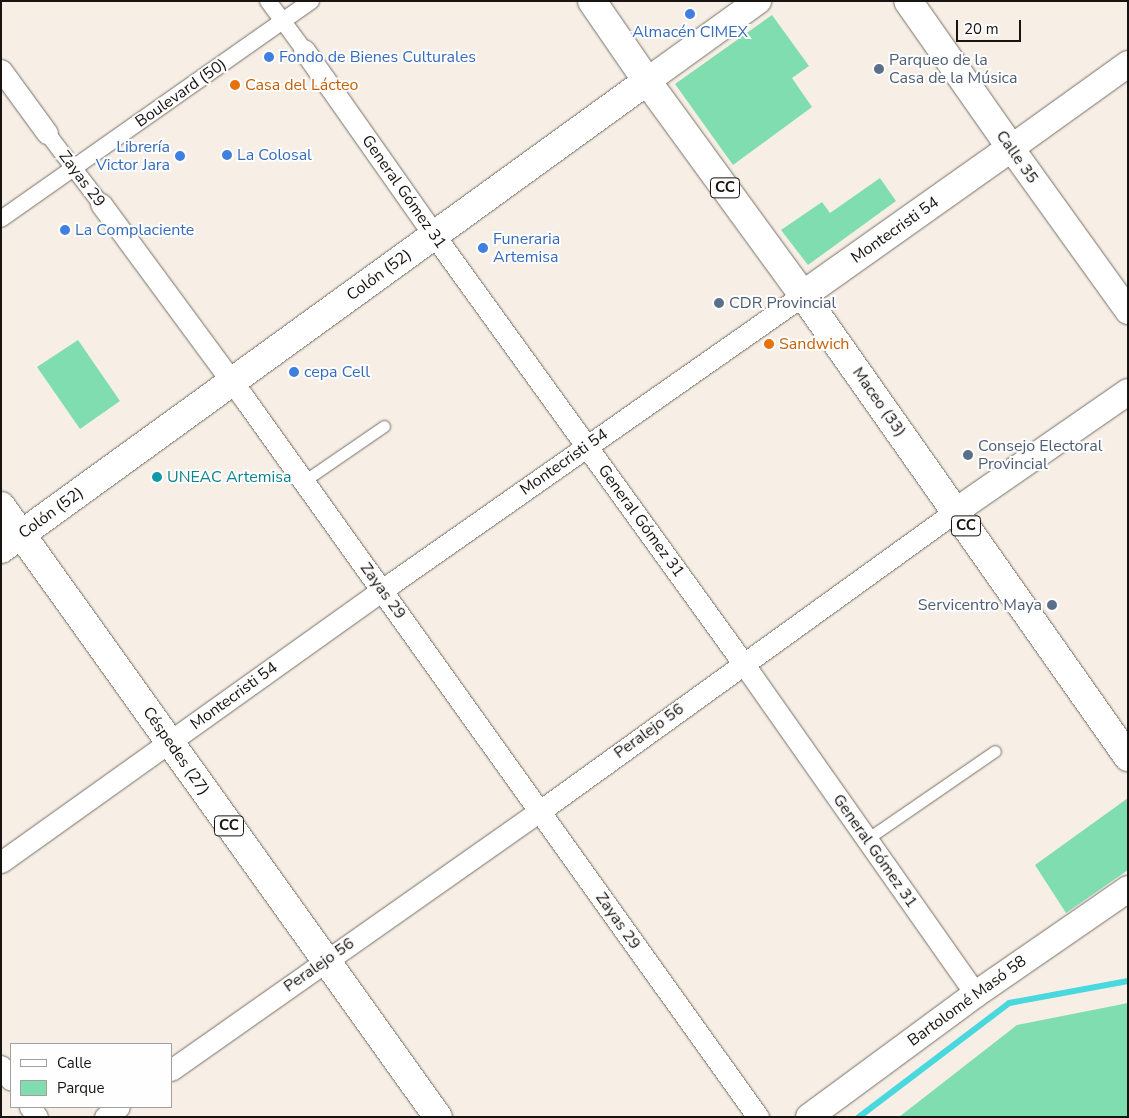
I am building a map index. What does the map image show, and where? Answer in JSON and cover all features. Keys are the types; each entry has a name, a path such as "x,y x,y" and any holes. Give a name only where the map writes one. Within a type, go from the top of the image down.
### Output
{"main road":[{"name":"Maceo (33)","path":"592,1 647,81 803,295 1128,757"},
{"name":"Calle 35","path":"908,1 1011,148"},
{"name":"Colón (52)","path":"12,542 647,81"},
{"name":"Montecristi 54","path":"803,295 1011,148"},
{"name":"Céspedes (27)","path":"1,506 12,542 170,742 438,1117"}],"street":[{"name":"General Gómez 31","path":"268,1 434,235 743,663 976,994"},
{"name":"Boulevard (50)","path":"1,220 311,1"},
{"name":"Colón (52)","path":"647,81 758,1"},
{"name":"Montecristi 54","path":"1011,148 1128,64"},
{"name":"Zayas 29","path":"1,70 304,481 758,1117"},
{"name":"Calle 35","path":"1011,148 1128,312"},
{"name":"Montecristi 54","path":"1,862 803,295"},
{"name":"Peralejo 56","path":"172,1069 540,811 956,511 1128,392"},
{"name":"Bartolomé Masó 58","path":"809,1117 976,994 1128,889"},
{"path":"1,1066 10,1079"},
{"path":"105,1117 118,1108"}],"lane":[{"path":"304,481 384,426"},
{"path":"867,839 994,751"}],"green space":[{"path":"772,15 809,66 792,78 812,107 733,165 675,84"},
{"path":"880,178 896,201 808,265 781,230 822,202 830,213"},
{"path":"78,340 120,401 80,429 37,367"},
{"path":"1128,798 1128,870 1066,913 1035,865"},
{"path":"1128,1003 1128,1117 899,1117 1017,1025"}],"waterway":[{"path":"859,1117 1009,1003 1128,981"}],"place":[{"name":"Almacén CIMEX","path":"690,14"},
{"name":"Fondo de Bienes Culturales","path":"269,57"},
{"name":"Parqueo de la Casa de la Música","path":"879,69"},
{"name":"Casa del Lácteo","path":"235,85"},
{"name":"La Colosal","path":"227,155"},
{"name":"Librería Victor Jara","path":"180,156"},
{"name":"La Complaciente","path":"65,230"},
{"name":"Funeraria Artemisa","path":"483,248"},
{"name":"CDR Provincial","path":"719,303"},
{"name":"Sandwich","path":"769,344"},
{"name":"cepa Cell","path":"294,372"},
{"name":"Consejo Electoral Provincial","path":"968,455"},
{"name":"UNEAC Artemisa","path":"157,477"},
{"name":"Servicentro Maya","path":"1052,605"}]}
